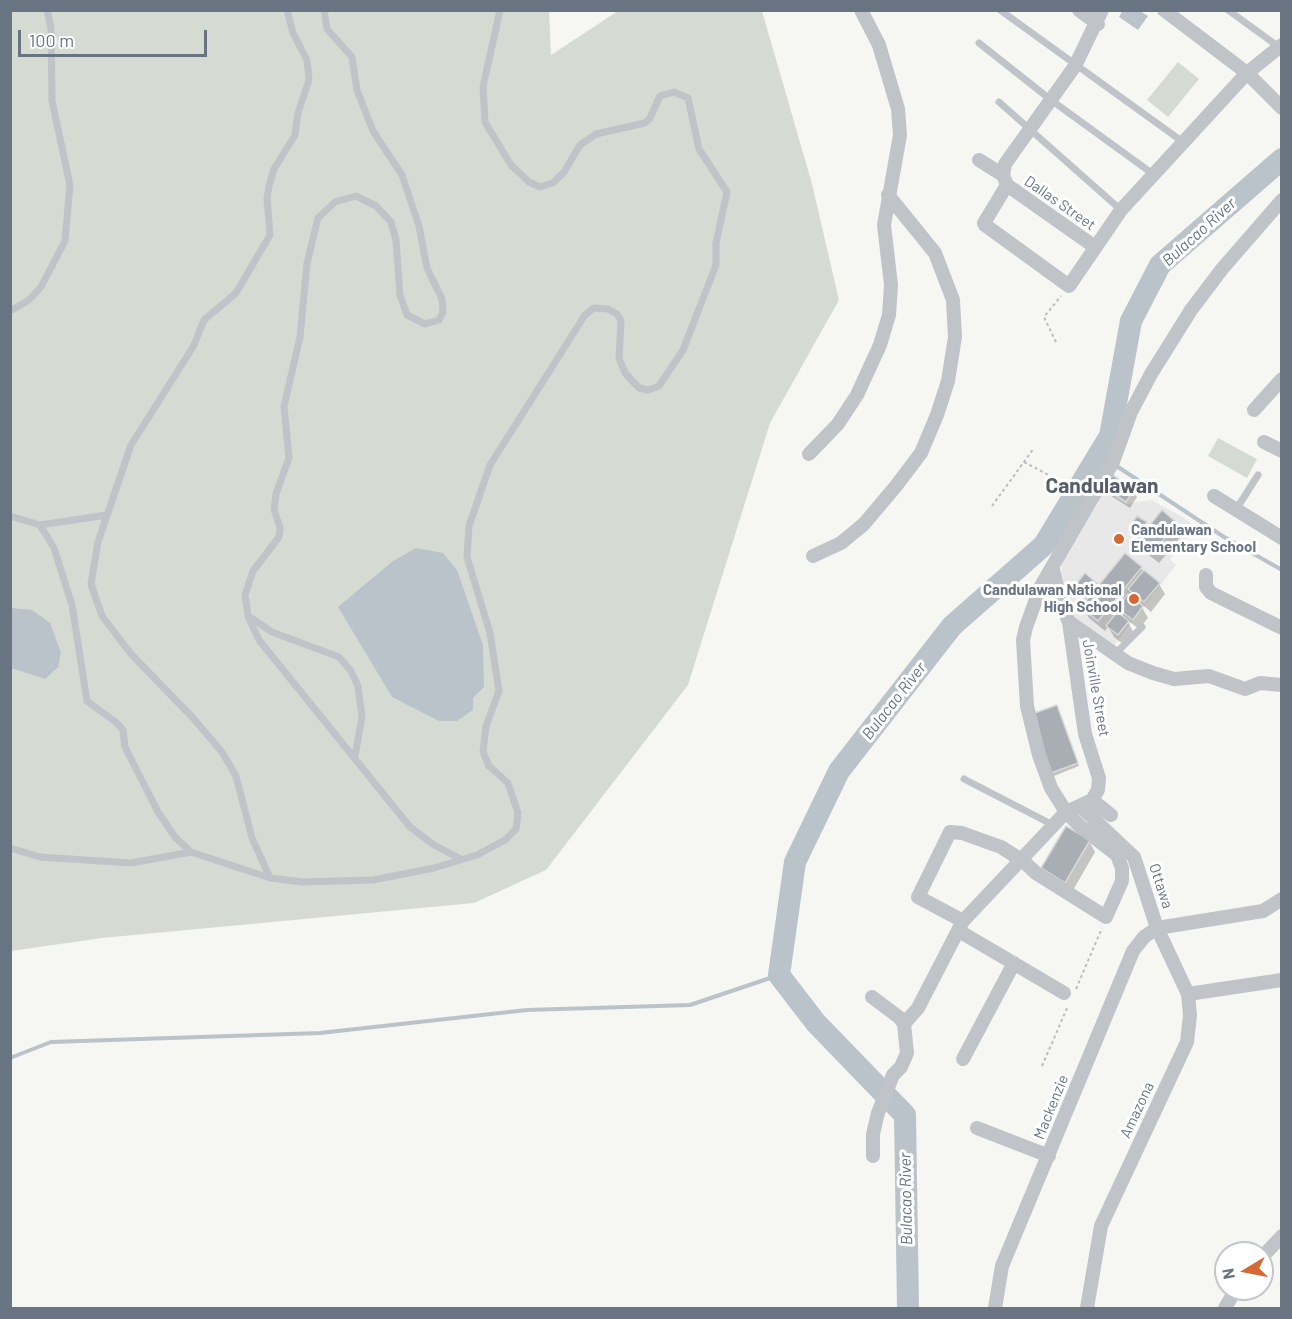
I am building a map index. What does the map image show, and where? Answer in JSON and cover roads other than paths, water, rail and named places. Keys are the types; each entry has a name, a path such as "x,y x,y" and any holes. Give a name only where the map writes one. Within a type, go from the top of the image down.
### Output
{"street":[{"path":"809,454 838,424 857,395 886,325 891,285 884,225 888,195 898,158 900,135 898,109 879,45 861,10"},
{"path":"1079,10 1100,17 1075,66 1005,164 1005,180 984,222 1069,286 1121,210 1248,73 1280,46"},
{"path":"1164,10 1248,73 1281,108"},
{"name":"Dallas Street","path":"979,160 1095,247"},
{"path":"813,556 841,543 864,524 896,486 921,453 948,381 955,337 953,300 934,253 888,195"},
{"path":"1067,997 918,897 948,834 962,833 1001,847 1023,861 1036,873 1106,917 1122,881 1122,868 1117,855 1095,839 1066,812 1051,788 1039,755 1027,706 1023,640 1041,586 1053,569 1112,464 1131,412 1151,374 1191,310 1221,269 1281,200"},
{"path":"1254,410 1281,379"},
{"path":"1264,442 1281,451"},
{"path":"1214,496 1237,508 1281,538"},
{"name":"Joinville Street","path":"1053,569 1061,604 1069,622 1085,734 1099,778 1098,790 1086,803"},
{"path":"1206,575 1206,588 1211,593 1281,628"},
{"name":"Joinville Street","path":"1069,622 1128,663 1174,679 1209,676 1245,688 1260,683 1281,685"},
{"path":"904,1024 918,1008 961,926 1066,812 1086,803 1111,815"},
{"name":"Ottawa","path":"1086,803 1134,857 1157,928"},
{"path":"1157,928 1263,911 1281,899"},
{"name":"Amazona","path":"1087,1308 1101,1226 1187,1042 1190,1015 1188,994 1157,928"},
{"name":"Mackenzie","path":"995,1308 1002,1266 1133,951 1157,928"},
{"path":"963,1059 1014,963"},
{"path":"1188,994 1281,980"},
{"path":"872,997 900,1018 904,1024 907,1053 902,1067 893,1075 882,1103 873,1134 873,1156"},
{"path":"977,1128 1049,1156"}],"lane":[{"path":"10,311 28,300 41,287 65,241 70,185 52,100 51,28 47,10"},
{"path":"270,878 262,855 252,838 236,776 222,752 193,718 130,654 102,616 91,584 98,542 131,445 193,347 204,320 236,293 270,235 267,198 269,186 274,169 295,135 298,114 309,80 308,60 293,33 287,10"},
{"path":"324,10 327,29 352,57 357,90 373,131 402,176 419,226 427,268 442,299 443,312 439,320 425,324 407,315 400,295 396,240 391,222 376,206 356,196 335,202 318,218 307,263 300,337 284,406 289,458 274,509 280,528 279,537 250,577 245,595 248,616 259,640 355,756 410,827 434,845 460,859"},
{"path":"40,525 54,548 72,605 87,700 123,730 125,747 158,812 176,837 191,852 270,878 303,882 373,880 434,868 477,855 505,840 516,829 518,813 508,783 489,766 483,752 486,726 499,691 497,666 490,633 467,557 466,539 490,465 576,324 594,308 608,309 617,314 621,321 620,358 634,384 648,390 659,386 683,350 716,264 716,243 727,192 699,149 688,98 674,92 660,96 650,118 645,123 596,134 580,145 564,172 553,183 540,187 529,182 511,165 485,122 483,87 500,10"},
{"path":"1000,10 1184,143"},
{"path":"1228,10 1280,46"},
{"path":"979,43 1051,100 1153,174"},
{"path":"999,102 1121,210"},
{"path":"1237,508 1257,475"},
{"path":"10,516 40,525 107,515"},
{"path":"248,616 272,632 339,657 351,671 358,686 362,717 355,756"},
{"path":"1114,655 1142,627"},
{"path":"964,779 1055,826"},
{"path":"10,848 40,857 131,863 191,852"}],"waterway":[{"name":"Bulacao River","path":"908,1308 905,1115 816,1023 779,975 795,862 839,771 952,626 1044,545 1110,436 1131,321 1160,265 1282,159"},
{"path":"1099,454 1108,461"},
{"path":"1115,465 1224,537 1282,570"},
{"path":"10,1058 51,1042 320,1033 527,1010 690,1005 779,975"}],"place":[{"name":"Candulawan Elementary School","path":"1119,539"},
{"name":"Candulawan National High School","path":"1134,599"}],"district":[{"name":"Candulawan","path":"1102,486"}]}
